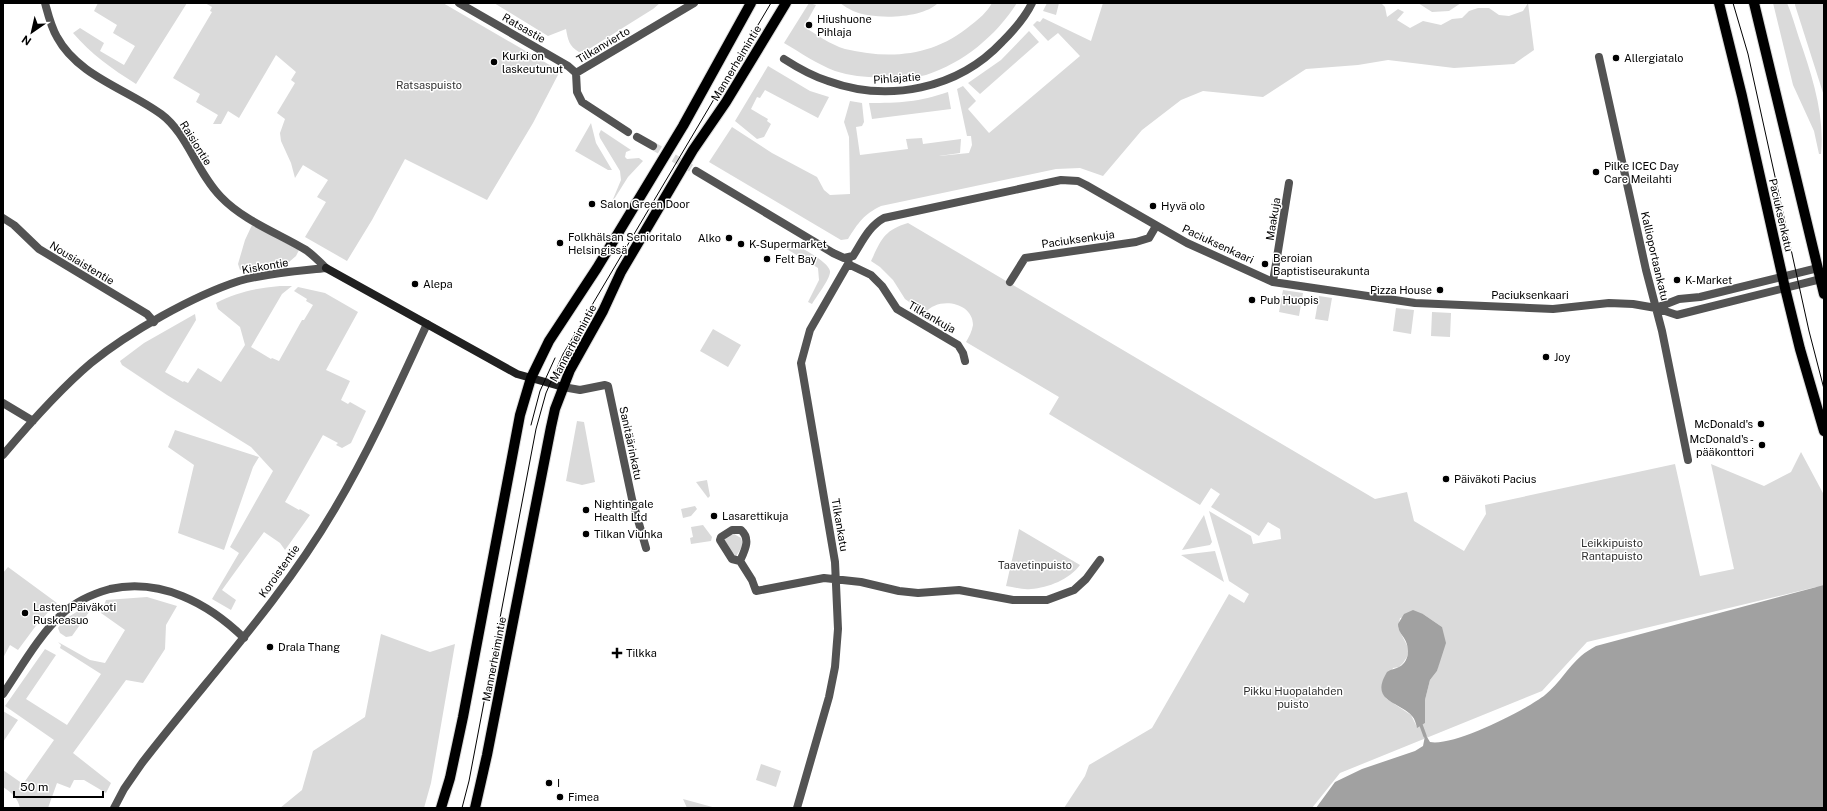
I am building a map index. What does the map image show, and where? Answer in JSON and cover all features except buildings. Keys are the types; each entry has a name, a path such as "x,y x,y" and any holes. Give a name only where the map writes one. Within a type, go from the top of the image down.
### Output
{"main road":[{"name":"Mannerheimintie","path":"441,808 450,778 463,717 520,414 530,378 552,335 597,268 683,126 751,3"},
{"name":"Paciuksenkatu","path":"1719,3 1782,277 1800,348 1824,431"},
{"path":"1754,3 1824,294"},
{"name":"Mannerheimintie","path":"475,808 487,755 551,427 563,387 575,360 603,311 621,272 693,150 723,108 783,4"}],"street":[{"name":"Raisiontie","path":"45,3 54,32 70,56 84,67 161,114 174,126 210,184 222,198 238,211 307,251 326,268"},
{"name":"Ratsastie","path":"459,3 568,66 576,74"},
{"name":"Tilkanvierto","path":"628,132 587,107 582,102 577,92 576,74 694,3"},
{"name":"Pihlajatie","path":"784,59 808,73 828,82 846,87 885,91 924,87 942,82 961,74 993,52 1024,17 1032,3"},
{"name":"Kallioportaankatu","path":"1599,57 1662,331 1688,460"},
{"path":"637,137 653,146"},
{"path":"696,171 834,254 850,260"},
{"name":"Paciuksenkaari","path":"850,260 869,230 877,222 884,218 1062,180 1078,181 1187,243 1273,282 1415,303 1553,309 1620,303 1656,308 1677,314 1821,279"},
{"name":"Maakuja","path":"1273,282 1289,183"},
{"name":"Nousiaistentie","path":"3,218 14,225 39,249 147,314 154,322"},
{"name":"Paciuksenkuja","path":"1010,282 1025,258 1136,242 1149,238 1156,226"},
{"name":"Tilkankuja","path":"850,260 871,275 882,286 896,309 958,345 963,353 965,361"},
{"name":"Tilkankatu","path":"797,808 829,697 835,667 838,629 837,580 801,363 810,330 850,260"},
{"name":"Kiskontie","path":"3,455 33,421 91,364 154,322 205,295 240,281 326,268"},
{"path":"326,268 518,374 563,387"},
{"path":"1656,308 1678,299 1700,297 1818,268"},
{"name":"Koroistentie","path":"114,808 124,789 142,763 278,594 334,510 380,424 427,324"},
{"name":"Sanitäärinkatu","path":"563,387 580,390 605,385 608,386 632,499 646,548"},
{"path":"3,403 33,421"},
{"path":"740,561 752,580 756,591 824,578 861,582 898,591 918,592 959,590 1013,600 1047,600 1074,590 1086,579 1100,560"},
{"path":"3,694 32,652 62,614 74,604 88,596 123,586 146,586 195,601 226,622 244,638"}],"green space":[{"path":"98,3 187,3 136,84 102,61 73,33 80,28 104,43 100,51 124,65 135,46 113,33 117,25 94,11"},
{"name":"Ratsaspuisto","path":"205,3 443,3 560,71 533,123 487,200 405,159 372,220 347,261 305,237 326,202 317,197 328,180 303,165 295,178 291,163 281,141 280,133 285,119 277,113 295,83 291,80 296,72 276,55 239,118 228,111 221,124 213,124 218,115 196,102 200,94 173,78 212,12 210,11 212,7"},
{"path":"494,3 660,3 653,9 589,49 579,52 570,42 566,29 548,36"},
{"path":"809,3 816,5 804,27 834,45 845,49 862,52 895,54 911,53 942,43 974,23 992,3 1017,3 1009,15 978,47 966,56 940,70 922,76 864,77 835,71 815,62 784,43"},
{"path":"840,3 938,3 931,8 910,15 885,17 862,14 853,11"},
{"path":"1047,3 1059,3 1056,15 1043,11"},
{"path":"1103,3 1381,3 1385,7 1387,17 1398,9 1404,12 1397,20 1410,28 1423,21 1441,25 1452,19 1462,18 1469,11 1478,8 1489,8 1499,15 1509,16 1523,11 1528,3 1534,50 1514,64 1454,68 1388,60 1358,65 1306,69 1263,97 1203,91 1181,100 1142,130 1103,176 1080,168 1056,169 881,206 870,212 862,220 848,239 841,240 709,162 732,127 772,153 817,177 824,190 830,195 850,194 849,137 844,122 850,101 862,103 864,122 862,126 856,127 860,155 908,149 906,139 922,138 923,144 961,139 960,153 939,156 969,153 972,145 971,136 967,136 957,89 963,86 976,101 968,109 989,133 1080,56 1058,33 1048,41 1033,25 1037,21 1040,22 1043,18 1091,41"},
{"path":"1418,3 1461,3 1449,11 1432,12"},
{"path":"1773,3 1787,3 1813,81 1821,125 1821,154 1819,154 1814,131 1793,85"},
{"path":"1795,3 1824,3 1824,96 1795,5"},
{"path":"1029,31 1039,42 980,94 968,83 1001,60"},
{"path":"768,66 810,91 829,97 818,118 765,90 760,98 757,97 751,109 768,119 767,121 771,124 764,137 757,139 735,121"},
{"path":"948,92 951,109 872,119 869,103 909,101 928,98"},
{"path":"591,123 596,143 612,170 608,170 575,151"},
{"path":"601,130 631,150 626,152 625,157 627,159 639,158 643,161 628,177 611,204 621,180 620,171 600,138 599,134"},
{"name":"Pikku Huopalahden puisto","path":"908,223 1375,499 1407,492 1414,521 1464,551 1486,514 1485,505 1675,464 1700,576 1734,569 1711,464 1764,486 1791,472 1801,452 1824,495 1824,601 1816,587 1587,642 1542,691 1340,773 1312,808 1064,808 1085,776 1089,765 1152,728 1229,594 1244,603 1249,594 1229,581 1209,511 1251,536 1253,544 1281,539 1280,529 1268,522 1259,536 1211,507 1220,494 1211,488 1200,505 1049,414 1059,397 966,342 973,325 971,317 967,311 954,304 946,303 938,304 925,313 905,299 893,280 880,267 871,261 884,237 900,226","holes":["1423,614 1442,627 1440,658 1437,671 1430,680 1425,700 1425,723 1417,727 1411,715 1387,699 1382,692 1393,668 1399,667 1403,663 1407,657 1409,649 1398,628 1400,618"]},
{"path":"252,225 299,250 296,256 289,262 250,266 240,270 238,264 245,240"},
{"path":"790,241 813,254 828,267 830,271 826,283 812,304 808,302 819,280 818,268 785,248"},
{"path":"280,286 292,286 282,294 251,347 271,359 272,358 279,361 302,320 304,320 313,305 306,301 307,299 294,291 298,287 325,293 358,312 326,370 350,381 341,400 348,404 350,402 366,411 351,443 342,448 336,445 338,443 323,435 285,502 310,515 285,550 280,543 264,532 222,590 236,600 231,610 212,599 239,553 230,547 273,471 251,447 167,395 122,365 120,361 144,343 195,314 196,320 165,372 183,382 188,383 198,368 221,382 245,345 240,327 218,309 216,303 247,291"},
{"path":"1283,290 1303,293 1299,316 1279,312"},
{"path":"1319,296 1332,298 1328,321 1315,319"},
{"path":"1396,308 1414,310 1411,334 1393,331"},
{"path":"1432,312 1451,313 1450,337 1431,336"},
{"path":"713,329 741,345 728,367 700,351"},
{"path":"577,421 584,422 595,482 582,485 566,481"},
{"path":"175,430 259,457 253,467 224,550 178,533 194,465 168,447"},
{"path":"707,480 710,496 708,498 696,482"},
{"path":"695,506 697,509 691,516 683,518 681,509"},
{"path":"1204,515 1212,542 1210,545 1182,550"},
{"path":"703,525 712,537 711,541 691,544 690,538 693,537 691,527"},
{"name":"Taavetinpuisto","path":"1019,529 1080,565 1071,575 1044,587 1021,589 1006,586"},
{"path":"734,534 741,538 743,545 735,558 724,541 726,536"},
{"path":"1215,551 1224,582 1181,555"},
{"name":"Lasten Päiväkoti Ruskeasuo","path":"8,567 57,603 38,623 18,650 10,645 3,658 3,573"},
{"path":"147,597 177,606 166,625 165,649 143,683 126,680 73,753 111,783 106,793 84,780 74,780 70,788 57,783 48,808 20,808 18,801 14,796 3,787 3,770 23,784 54,740 5,706 45,649 56,655 26,699 67,725 101,674 60,648 61,645 58,642 90,660 105,663 125,630 101,613 106,600"},
{"path":"93,602 94,605 72,636 66,637 60,633 58,628 65,619"},
{"path":"381,634 430,652 455,644 431,783 424,808 280,808 302,790 313,751 365,717"},
{"path":"3,711 18,720 3,742"},
{"path":"761,764 781,771 776,787 756,780"},
{"path":"683,799 716,808 687,808"}],"shaded area":[{"path":"1824,585 1824,808 1316,808 1335,782 1362,769 1415,751 1423,746 1425,736 1430,742 1441,742 1455,739 1489,726 1536,702 1555,686 1576,660 1596,646"},
{"path":"1413,610 1423,614 1442,627 1446,643 1437,671 1430,680 1425,700 1425,723 1417,728 1415,720 1412,716 1388,700 1381,689 1382,682 1387,672 1399,667 1407,658 1407,645 1399,630 1398,624 1404,614"}],"waterway":[{"path":"1421,725 1425,736"}],"tunnel":[{"path":"653,146 696,171"}],"tram line":[{"path":"462,808 469,781 536,429 546,393 563,354 771,3"},
{"path":"1733,3 1748,54 1809,331 1824,389"},
{"path":"531,425 540,391 555,358"}],"place":[{"name":"Hiushuone Pihlaja","path":"809,25"},
{"name":"Allergiatalo","path":"1616,58"},
{"name":"Kurki on laskeutunut","path":"494,62"},
{"name":"Pilke ICEC Day Care Meilahti","path":"1596,172"},
{"name":"Salon Green Door","path":"592,204"},
{"name":"Hyvä olo","path":"1153,206"},
{"name":"Alko","path":"729,238"},
{"name":"Folkhälsan Senioritalo Helsingissä","path":"560,243"},
{"name":"K-Supermarket","path":"741,244"},
{"name":"Felt Bay","path":"767,259"},
{"name":"Beroian Baptistiseurakunta","path":"1265,264"},
{"name":"K-Market","path":"1677,280"},
{"name":"Alepa","path":"415,284"},
{"name":"Pizza House","path":"1440,290"},
{"name":"Pub Huopis","path":"1252,300"},
{"name":"Joy","path":"1546,357"},
{"name":"McDonald's","path":"1761,424"},
{"name":"McDonald's - pääkonttori","path":"1762,445"},
{"name":"Päiväkoti Pacius","path":"1446,479"},
{"name":"Nightingale Health Ltd","path":"586,510"},
{"name":"Lasarettikuja","path":"714,516"},
{"name":"Tilkan Viuhka","path":"586,534"},
{"name":"Lasten Päiväkoti Ruskeasuo","path":"25,613"},
{"name":"Drala Thang","path":"270,647"},
{"name":"Tilkka","path":"617,653"},
{"name":"I","path":"549,783"},
{"name":"Fimea","path":"560,797"}],"park label":[{"name":"Leikkipuisto Rantapuisto","path":"1612,549"}]}
